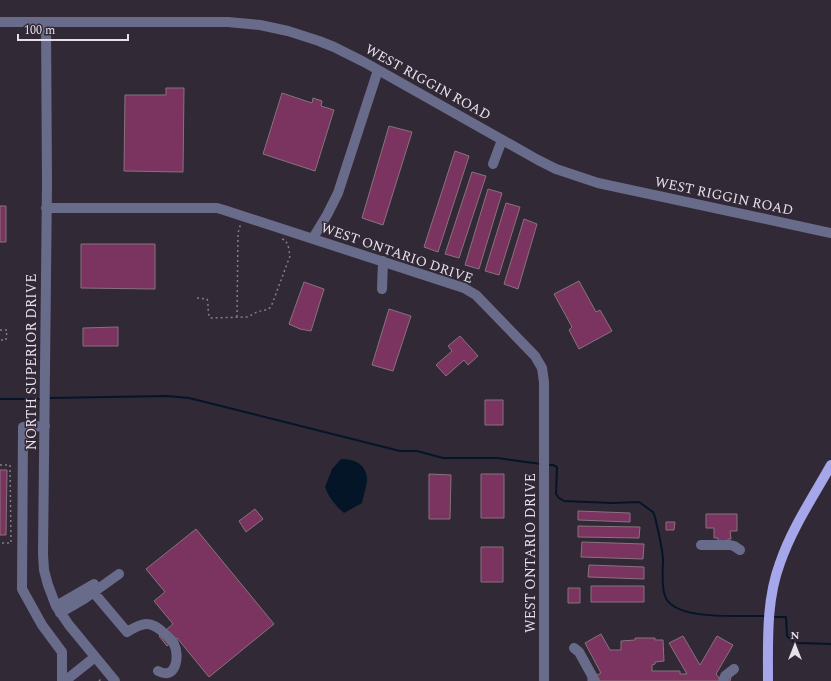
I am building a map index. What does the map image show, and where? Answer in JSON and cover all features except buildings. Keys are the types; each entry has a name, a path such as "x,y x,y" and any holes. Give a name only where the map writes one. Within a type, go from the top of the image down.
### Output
{"main road":[{"path":"768,681 769,615 776,575 786,547 831,465"}],"street":[{"name":"WEST RIGGIN ROAD","path":"0,22 228,22 260,25 288,31 318,40 346,53 556,169 598,183 831,233"},
{"name":"NORTH SUPERIOR DRIVE","path":"46,22 44,570 48,585 58,609 114,681"},
{"path":"313,238 338,193 378,70"},
{"path":"493,164 502,140"},
{"name":"WEST ONTARIO DRIVE","path":"46,208 217,208 464,288 476,295 535,356 542,368 544,382 544,681"},
{"path":"382,289 383,261"},
{"path":"45,426 23,427 22,589 42,625 62,652 62,681"},
{"path":"701,545 730,545 740,550"},
{"path":"58,609 92,590 116,572"},
{"path":"92,590 128,632 143,624 151,624 158,626 173,643 177,655 175,666 167,674 158,671"},
{"path":"574,648 579,652 595,681"},
{"path":"65,681 95,657"},
{"path":"723,681 725,676 734,669"}],"path":[{"path":"238,317 238,233 240,226 245,225"},
{"path":"197,298 207,299 208,315 210,318 247,317 255,312 267,310 271,307 290,256 288,245 285,240 280,238"},
{"path":"0,330 7,330 6,340 0,340"},
{"path":"0,465 10,465 11,543 0,543"}],"water":[{"path":"341,459 354,461 361,465 366,472 367,477 362,503 344,513 328,495 325,487 332,469"}],"waterway":[{"path":"48,398 167,396 189,398 400,451 417,451 443,458 497,458 541,464"},
{"path":"0,399 41,399"},
{"path":"547,465 557,467 556,494 564,501 612,503 639,502 653,512 659,533 663,559 664,592 671,604 681,610 710,615 765,616"},
{"path":"772,617 786,617 787,636 794,642 831,644"}]}
